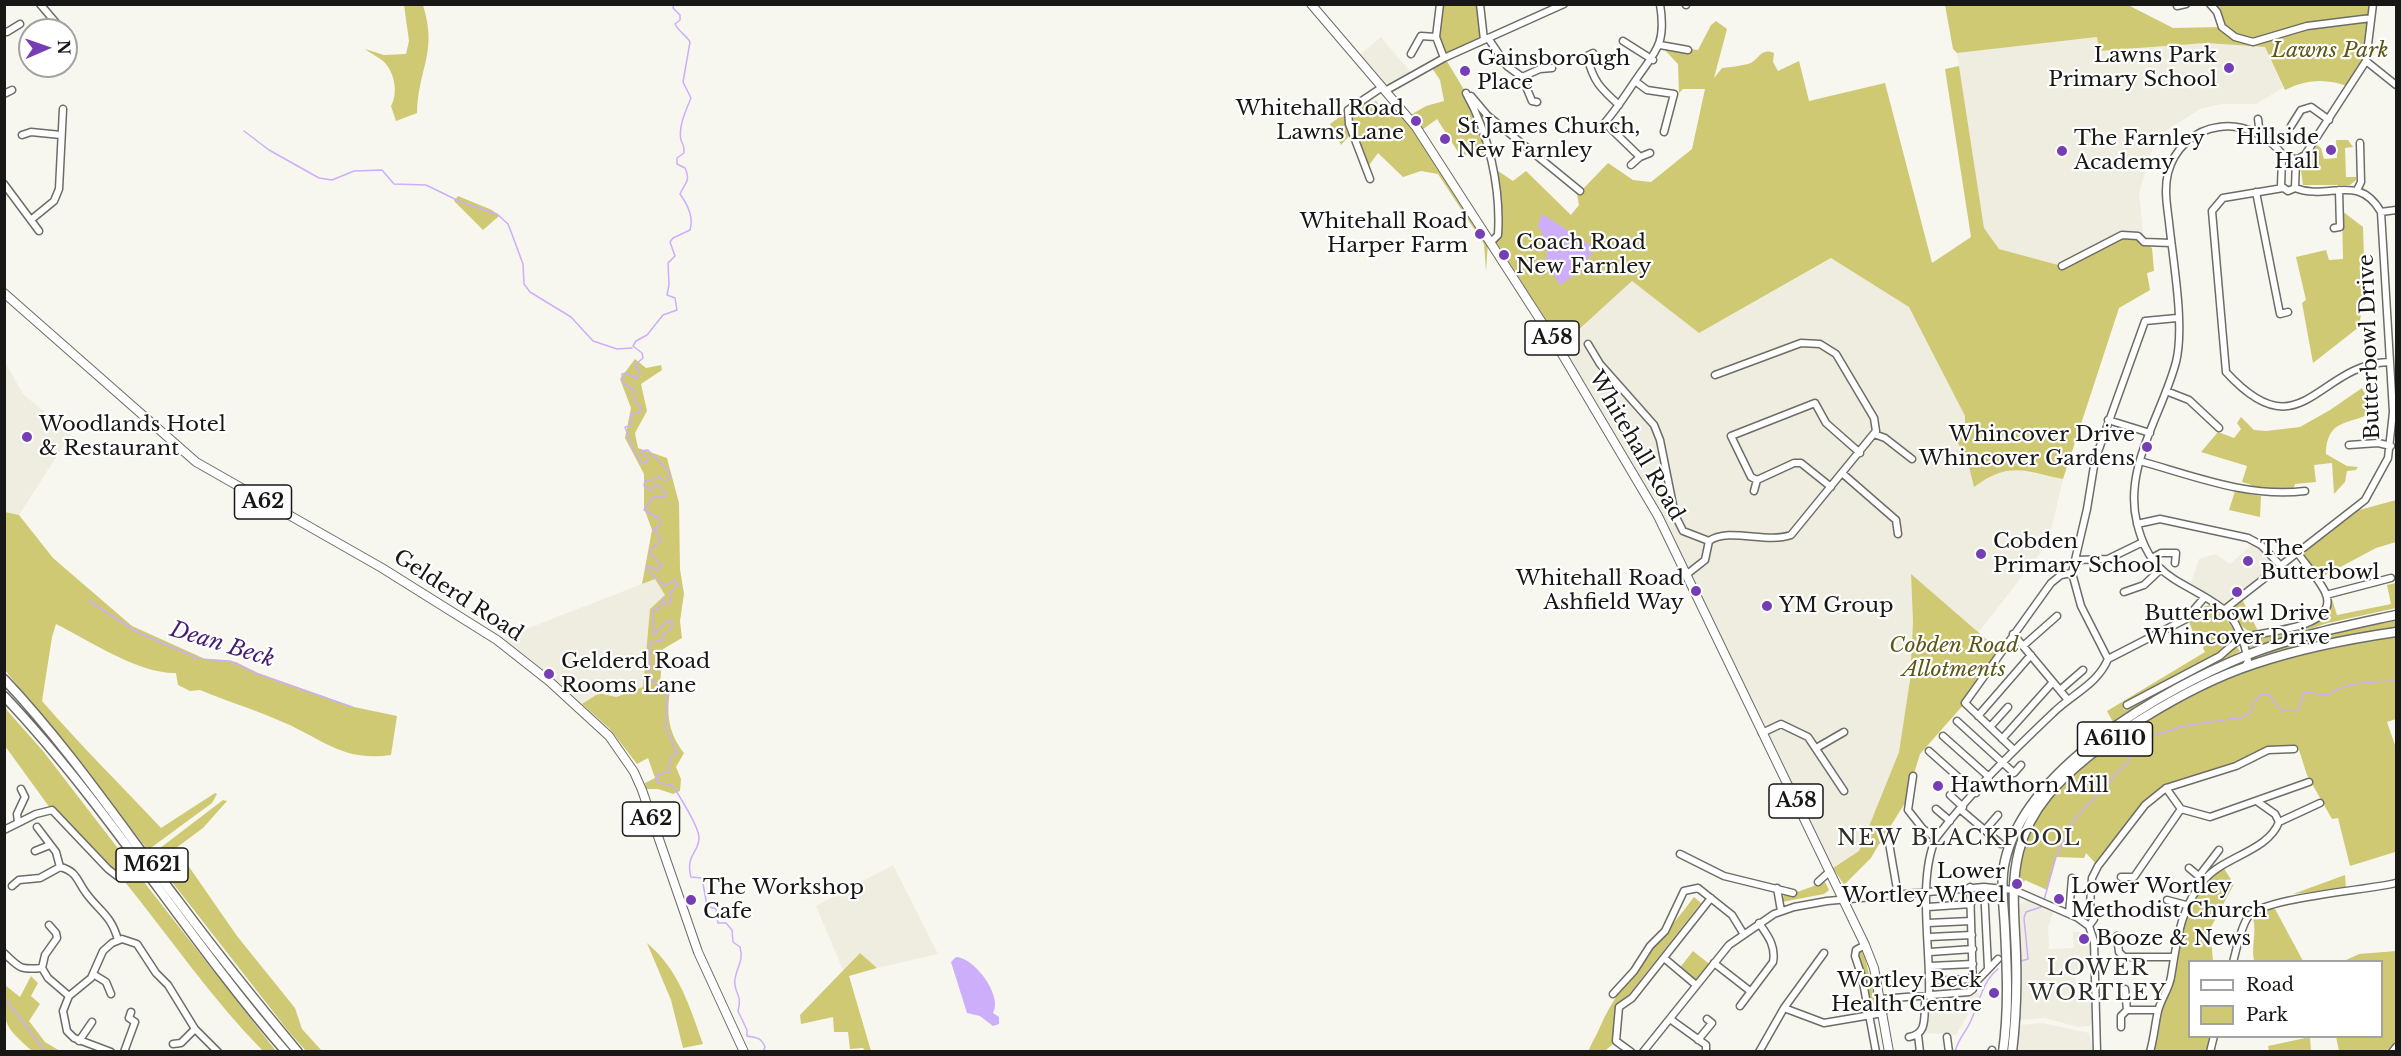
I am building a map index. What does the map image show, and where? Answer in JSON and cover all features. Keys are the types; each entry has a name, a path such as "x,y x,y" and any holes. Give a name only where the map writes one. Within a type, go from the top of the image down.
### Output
{"highway":[{"name":"A6110","path":"2002,1052 2008,994 2004,862 2016,831 2042,791 2069,762 2114,728 2181,687 2247,655 2326,631 2397,615"},
{"name":"A6110","path":"2012,1052 2016,987 2014,890 2016,865 2026,832 2048,796 2076,768 2149,716 2188,693 2245,667 2305,648 2397,632"},
{"path":"2247,655 2263,661"},
{"name":"M621","path":"4,680 27,704 105,801 179,903 298,1052"},
{"name":"M621","path":"4,696 94,803 179,917 286,1052"},
{"name":"A6110","path":"2003,887 2016,865"},
{"path":"2004,903 2014,890"}],"main road":[{"name":"Whitehall Road","path":"1311,4 1416,127 1559,349 1652,506 1865,945 1874,968 1881,999 1889,1052"},
{"name":"Gelderd Road","path":"4,293 196,462 382,568 497,640 549,681 609,736 634,772 642,789 698,952 744,1052"}],"street":[{"path":"40,4 52,18"},
{"path":"1440,4 1436,36 1444,58"},
{"path":"1480,4 1486,39 1507,66 1522,77 1526,91 1532,101 1537,102"},
{"path":"1370,179 1349,124 1348,110 1444,58 1564,4"},
{"path":"1599,129 1653,60 1660,45 1663,23 1660,4"},
{"path":"2177,6 2186,4"},
{"path":"2245,667 2248,661 2242,639 2225,609 2177,583 2161,569 2143,542 2137,524 2134,486 2140,461 2176,360 2177,318 2166,185 2172,160 2178,150 2192,137 2217,127 2242,127 2260,135 2285,157 2296,160 2305,155 2366,60 2373,4"},
{"path":"2210,5 2217,12 2222,27 2235,37 2253,42 2307,26 2343,19 2371,18"},
{"path":"4,31 7,32 18,25"},
{"path":"1411,54 1421,36 1436,36"},
{"path":"1623,40 1653,60"},
{"path":"1660,45 1688,50"},
{"path":"1588,55 1592,75 1602,89 1619,105"},
{"path":"2366,60 2397,85"},
{"path":"1522,77 1540,69 1552,68"},
{"path":"1635,81 1647,90 1674,94 1664,132"},
{"path":"4,94 12,90"},
{"path":"1490,243 1498,235 1500,213 1484,132 1467,95 1471,96 1487,115 1581,191"},
{"path":"2291,126 2301,110 2311,107 2329,120"},
{"path":"32,219 54,201 59,189 63,109"},
{"path":"2258,119 2260,135"},
{"path":"1605,123 1640,157"},
{"path":"22,135 31,132 61,135"},
{"path":"2357,190 2361,182 2360,142"},
{"path":"1631,165 1640,157 1650,153"},
{"path":"2283,188 2281,163 2285,157"},
{"path":"2295,188 2296,160"},
{"path":"4,184 39,231"},
{"path":"2390,362 2371,362 2360,366 2295,405 2273,405 2263,402 2242,389 2226,372 2224,363 2211,220 2216,204 2223,198 2235,194 2283,188 2288,191 2295,188 2357,190 2371,198 2382,212 2397,210"},
{"path":"2334,228 2340,227 2339,190"},
{"path":"2256,192 2280,314 2288,312"},
{"name":"Butterbowl Drive","path":"2225,609 2365,500 2388,458 2395,412 2382,212"},
{"path":"2062,267 2122,235 2138,236 2144,242 2171,243"},
{"path":"2108,659 2081,606 2073,573 2095,460 2145,321 2177,318"},
{"path":"2389,342 2397,342"},
{"path":"1588,344 1600,364 1654,425 1660,440 1676,515 1683,531 1709,541 1719,536 1780,539 1791,535 1874,434 1874,418 1836,354 1820,344 1801,343 1715,375"},
{"path":"2166,391 2189,400 2219,428"},
{"path":"1757,480 1751,477 1731,436 1808,404 1815,403 1826,423 1860,453"},
{"path":"2108,420 2150,433"},
{"path":"1874,434 1885,438 1912,459"},
{"path":"2349,444 2378,442 2391,446"},
{"path":"2388,458 2397,460"},
{"path":"2140,461 2250,492 2285,494 2304,491"},
{"path":"1757,480 1794,463 1801,463 1831,487"},
{"path":"1842,473 1896,520 1898,534"},
{"path":"1754,491 1757,480"},
{"path":"2137,524 2160,519 2248,538 2265,548 2280,565"},
{"path":"1686,575 1705,560 1709,541"},
{"path":"2076,560 2108,560 2143,542"},
{"path":"2127,705 2220,656 2242,639 2277,632 2314,620 2325,609 2326,595 2297,552"},
{"path":"2152,558 2161,553 2176,553 2175,562"},
{"path":"2124,592 2144,585 2161,569"},
{"path":"2014,750 1965,703 2051,583 2061,575 2073,573"},
{"path":"2326,595 2391,578"},
{"path":"1929,996 1927,867 1936,838 2014,750 2068,700 2097,678 2108,659 2186,619 2204,598"},
{"path":"2023,646 2056,616"},
{"path":"2013,634 2068,700"},
{"path":"1978,716 2031,655"},
{"path":"2060,690 2083,670"},
{"path":"2002,738 2053,682"},
{"path":"1990,727 2008,707"},
{"path":"1957,721 2014,773 2021,765"},
{"path":"1762,733 1781,724 1790,726 1809,737 1818,747 1844,790"},
{"path":"1818,747 1844,732"},
{"path":"1943,736 1989,777"},
{"path":"2089,926 2094,919 2091,896 2092,878 2098,866 2145,805 2166,788 2236,766 2268,750 2294,750"},
{"path":"1929,751 1976,793"},
{"path":"1913,776 1907,804 1912,818 1936,838"},
{"path":"2166,788 2181,809 2210,817 2309,783"},
{"path":"18,822 16,814 25,797 21,789"},
{"path":"1950,795 2001,844"},
{"path":"2201,879 2221,864 2275,834 2279,822 2275,814 2258,802"},
{"path":"2279,822 2285,822 2320,803"},
{"path":"1936,809 1950,821"},
{"path":"2121,877 2134,877 2181,809"},
{"path":"4,830 36,814 52,810 108,869 117,876 122,874"},
{"path":"1985,830 1998,815"},
{"path":"38,827 56,852 60,867"},
{"path":"1890,843 1898,896"},
{"path":"35,851 50,845"},
{"path":"2150,1052 2158,1010 2171,979 2173,957 2186,905 2219,850"},
{"path":"1680,854 1724,876 1793,893"},
{"path":"12,886 20,880 40,878 60,867"},
{"path":"60,867 75,873 85,892 111,919 118,940"},
{"path":"2189,868 2201,879"},
{"path":"1818,882 1829,872"},
{"path":"2069,914 2072,878"},
{"path":"2234,960 2247,918 2263,907 2370,890 2397,883"},
{"path":"1970,887 1974,983"},
{"path":"1643,1052 1714,963 1743,933 1780,911 1811,903 1970,887 2003,887 2069,914 2089,926 2094,941 2097,1052"},
{"path":"1984,887 1988,969"},
{"path":"1613,994 1634,971 1650,946 1665,931 1684,891 1698,888 1732,915 1743,933"},
{"path":"1777,888 1780,911"},
{"path":"2014,909 2028,897"},
{"path":"1631,1052 1616,1041 1619,1007 1632,998 1711,898"},
{"path":"2168,900 2186,905"},
{"path":"1928,907 1971,904"},
{"path":"1928,923 1971,921"},
{"path":"1740,1006 1773,962 1775,952 1771,940 1759,923"},
{"path":"48,925 58,935 45,955 42,968 48,978 69,996"},
{"path":"1929,937 1972,935"},
{"path":"2116,936 2124,957 2173,957"},
{"path":"111,1052 79,1041 67,1030 63,1011 69,996 93,974 103,951 118,940 137,944 156,973 168,985 195,1029 218,1052"},
{"path":"1865,945 1856,950 1855,956 1870,1015 1876,1052"},
{"path":"1930,952 1973,949"},
{"path":"4,953 15,966 22,969 42,968"},
{"path":"1759,1052 1784,1008 1824,953"},
{"path":"1664,958 1696,985"},
{"path":"1881,999 1969,992 1974,983 1998,959"},
{"path":"1714,963 1750,991"},
{"path":"1930,966 1973,964"},
{"path":"93,974 106,982 111,994"},
{"path":"1930,981 1974,983"},
{"path":"2125,989 2127,1010"},
{"path":"1909,1037 1918,1035 1923,1030 1925,1003"},
{"path":"1784,1008 1824,1023 1883,1013"},
{"path":"2121,1027 2121,1016 2127,1010 2158,1010"},
{"path":"124,1052 135,1022 129,1018 131,1012"},
{"path":"1670,1019 1706,1045 1706,1052"},
{"path":"79,1041 92,1022"},
{"path":"1698,1040 1711,1023"},
{"path":"173,1044 181,1043 195,1029"},
{"path":"1918,1035 1920,1052"},
{"path":"1947,1037 1949,1052"},
{"path":"2392,1052 2397,1047"}],"shaded area":[{"path":"1381,37 1413,75 1385,91 1356,58"},
{"name":"The Farnley Academy","path":"2097,37 2100,51 2206,43 2265,47 2283,88 2256,104 2222,104 2200,109 2156,137 2139,193 2144,242 2062,266 1999,249 1984,228 1957,53"},
{"path":"1542,214 1595,248 1579,272 1560,285 1546,263 1547,244 1538,225"},
{"path":"1832,258 1910,307 1965,416 1965,428 1955,435 1968,463 1974,487 1992,473 2012,469 2063,479 2048,543 1978,633 1911,575 1913,622 1910,681 1899,752 1859,851 1833,868 1689,572 1629,456 1562,346 1632,281 1699,333"},
{"path":"4,360 23,394 71,434 19,515 5,512"},
{"path":"2256,541 2280,565 2225,609 2190,585 2199,559 2216,554 2230,564"},
{"path":"655,579 665,595 650,609 643,687 616,697 599,693 582,704 503,638"},
{"path":"893,865 938,954 877,968 860,953 843,970 816,906"},
{"path":"2028,899 2054,910 2048,927 2049,949 2074,948 2073,932 2090,933 2091,969 2075,969 2076,995 2091,995 2092,1022 2089,1026 2078,1027 2045,1018 2020,1020 2016,908"},
{"path":"956,957 963,959 979,971 991,988 995,1006 993,1013 999,1017 999,1024 993,1026 980,1016 967,1013 951,962"},
{"path":"1978,992 1980,996 1971,1004 1956,1035 1924,1033 1928,999 1964,997"},
{"path":"2043,1023 2089,1033 2093,1051 2016,1051 2019,1025"}],"green space":[{"name":"Lawns Park","path":"2110,4 2130,6 2173,28 2221,27 2211,5 2370,5 2366,61 2350,87 2333,82 2317,81 2285,90 2265,47 2206,43 2099,51 2097,37 1957,53 1953,49 1945,5"},
{"path":"404,5 423,5 429,36 417,113 396,121 391,106 395,90 392,74 384,62 365,49 384,55 406,54 409,41"},
{"path":"1440,5 1480,5 1484,40 1445,58 1466,93 1489,155 1460,155 1437,119 1419,132 1407,117 1426,106 1444,101 1440,80 1430,65 1444,58 1438,47"},
{"path":"1716,21 1727,29 1714,78 1722,68 1748,64 1763,53 1769,52 1774,53 1773,62 1778,71 1799,61 1809,101 1885,83 1932,263 1971,237 1945,69 1959,66 1984,228 1999,249 2062,266 2122,235 2138,236 2152,248 2154,271 2147,273 2150,290 2119,308 2063,479 2017,470 1997,474 1974,487 1968,463 1954,435 1965,428 1965,416 1909,307 1831,258 1699,333 1632,281 1562,345 1494,239 1498,235 1492,167 1513,181 1526,171 1571,215 1579,205 1576,189 1581,191 1608,163 1633,180 1651,182 1692,149 1705,89 1683,89 1679,93 1678,64 1660,45 1698,50 1711,25"},
{"path":"1367,97 1371,104 1376,101 1385,113 1394,107 1414,131 1488,243 1486,271 1484,244 1438,174 1421,171 1403,177 1378,153 1367,168 1351,134 1341,145 1330,124"},
{"path":"2336,140 2348,140 2353,147 2345,148 2346,177 2356,177 2356,180 2350,185 2303,185 2301,171 2317,145 2321,148 2324,159 2337,158"},
{"path":"458,196 492,210 499,216 483,230 454,201"},
{"path":"2342,211 2363,227 2365,288 2359,327 2313,363 2302,303 2306,300 2296,257 2326,250 2329,260 2343,259"},
{"path":"635,359 646,368 661,365 662,370 641,384 647,411 635,433 638,448 667,458 679,503 680,569 684,594 680,621 682,638 663,649 660,684 670,691 668,708 670,724 675,739 684,753 676,767 681,779 680,791 673,794 658,789 646,789 645,783 655,778 648,758 637,764 610,729 582,704 599,693 616,697 643,687 650,609 665,595 655,579 642,584 652,530 644,508 644,474 625,438 631,408 620,379"},
{"path":"2362,388 2374,411 2342,424 2331,433 2327,442 2326,454 2347,466 2358,467 2356,470 2347,471 2345,482 2334,494 2332,463 2314,465 2316,482 2295,484 2293,490 2252,489 2252,485 2242,482 2247,466 2201,452 2218,432 2234,438 2241,429 2237,423 2241,417 2254,430 2300,427"},
{"path":"2235,491 2261,496 2260,517 2229,510"},
{"path":"2396,500 2396,542 2376,548 2316,580 2297,552 2352,512"},
{"path":"5,512 19,515 53,558 132,626 205,659 236,662 258,673 354,707 397,716 391,755 358,755 344,751 259,712 200,690 190,691 178,685 176,673 162,672 131,662 56,624 42,701 86,749 161,828 215,793 217,794 212,803 148,850 5,670"},
{"name":"Cobden Road Allotments","path":"1911,574 2001,652 1965,703 1920,754 1905,803 1890,827 1890,841 1879,844 1871,858 1844,885 1833,868 1859,851 1899,752 1910,680 1913,622"},
{"path":"2396,583 2396,608 2328,623 2250,648 2249,646 2252,639 2277,635 2317,621 2322,617 2331,596 2337,615 2391,604 2387,585"},
{"path":"2242,599 2257,632 2244,628 2236,616 2234,606"},
{"path":"2211,605 2222,613 2235,632 2232,642 2222,651 2123,706 2124,710 2236,646 2240,651 2234,655 2235,658 2114,724 2107,711 2205,652 2203,648 2209,632 2193,632 2189,622 2205,606"},
{"path":"2396,618 2396,629 2256,656 2319,635"},
{"path":"2396,635 2396,719 2387,722 2396,748 2395,852 2350,866 2338,818 2332,819 2307,775 2298,747 2289,747 2273,750 2168,788 2147,802 2138,812 2098,866 2086,853 2084,858 2056,857 2047,890 2025,880 2019,893 2014,890 2016,865 2037,812 2061,782 2139,722 2245,667"},
{"path":"4,707 43,751 130,864 121,872 114,871 57,810 50,808 5,746"},
{"path":"223,800 227,801 203,828 176,848 237,936 295,1008 302,1029 322,1051 306,1051 289,1032 151,855"},
{"path":"2221,864 2234,884 2210,929 2213,960 2188,960 2188,1038 2213,1038 2210,1051 2150,1052 2158,1010 2171,979 2186,905"},
{"path":"133,868 276,1051 263,1051 226,1011 192,968 125,882 124,875"},
{"path":"2345,875 2346,889 2293,894"},
{"path":"1825,882 1829,890 1824,894 1782,902 1784,894 1796,896 1797,892"},
{"path":"1694,897 1701,903 1619,1007 1616,1041 1605,1051 1588,1052 1619,992"},
{"path":"2274,907 2302,960 2254,960 2253,918 2258,913"},
{"path":"647,943 658,953 682,989 703,1044 683,1048 671,1000"},
{"path":"1693,951 1712,966 1696,985 1678,970"},
{"path":"1859,951 1864,953 1877,1009 1872,1013 1857,954"},
{"path":"2396,951 2396,1042 2386,1051 2339,1051 2336,1038 2383,1038 2383,960 2346,960 2359,954"},
{"path":"860,953 877,968 849,976 871,1051 865,1051 863,1048 850,1049 848,1032 834,1032 833,1017 801,1024 800,1015"},
{"path":"31,976 38,983 31,996 40,1004 29,1021 45,1042 60,1051 32,1051 15,1035 7,1023 5,985 20,997"},
{"path":"2310,1038 2311,1051 2269,1051 2268,1046"}],"waterway":[{"path":"674,4 673,8 680,15 680,20 675,24 690,42 683,82 691,98 681,130 684,153 677,158 677,164 685,168 687,172 687,182 680,194 690,211 691,225 690,230 673,238 670,242 675,256 668,263 667,295 675,298 677,310 663,315 647,335 636,341 633,346 642,353 643,358 635,365 640,373 637,379 626,373 622,374 623,383 634,390 635,401 641,408 640,412 632,414 631,426 625,427 632,447 640,460 644,464 648,460 641,451 648,450 669,472 670,478 666,481 659,476 653,480 645,480 644,486 651,491 653,486 658,485 664,490 666,497 653,497 644,510 660,519 659,527 654,529 661,541 651,549 650,554 662,565 658,570 647,566 648,571 665,586 674,580 678,584 670,593 671,601 666,605 663,599 659,608 653,611 654,635 666,622 672,620 672,628 663,634 663,640 650,642 650,678 667,693 666,729 677,753 671,756 669,772 657,775 657,782 673,786 696,826 699,842 691,858 691,877 702,878 707,906 716,909 718,923 726,923 732,930 733,942 740,947 741,960 735,984 739,1001 738,1011 747,1030 747,1036 762,1041 765,1047 763,1052"},
{"path":"244,131 269,150 319,178 332,180 354,171 382,170 394,184 426,185 461,202 497,214 508,224 523,264 524,284 530,292 571,317 593,341 617,349 632,348"},
{"name":"Dean Beck","path":"89,601 137,632 199,659 230,661 258,674 352,707"},
{"path":"2044,900 2056,857 2073,821 2129,760 2133,744 2137,741 2184,726 2243,717 2250,713 2253,703 2262,694 2268,694 2282,710 2298,711 2304,692 2327,695 2352,685 2396,681"},
{"path":"2021,961 2028,959 2024,918 2026,912 2041,907 2042,904"},
{"path":"1955,1052 1988,980 1998,969"},
{"path":"5,999 46,1052"}],"place":[{"name":"Lawns Park Primary School","path":"2229,68"},
{"name":"Gainsborough Place","path":"1465,71"},
{"name":"Whitehall Road Lawns Lane","path":"1416,121"},
{"name":"St James Church, New Farnley","path":"1445,139"},
{"name":"Hillside Hall","path":"2331,150"},
{"name":"The Farnley Academy","path":"2062,151"},
{"name":"Whitehall Road Harper Farm","path":"1480,234"},
{"name":"Coach Road New Farnley","path":"1504,255"},
{"name":"Woodlands Hotel & Restaurant","path":"27,437"},
{"name":"Whincover Drive Whincover Gardens","path":"2147,447"},
{"name":"Cobden Primary School","path":"1981,554"},
{"name":"The Butterbowl","path":"2248,561"},
{"name":"Whitehall Road Ashfield Way","path":"1696,591"},
{"name":"Butterbowl Drive Whincover Drive","path":"2237,592"},
{"name":"YM Group","path":"1767,606"},
{"name":"Gelderd Road Rooms Lane","path":"549,674"},
{"name":"Hawthorn Mill","path":"1938,786"},
{"name":"Lower Wortley Wheel","path":"2017,884"},
{"name":"Lower Wortley Methodist Church","path":"2059,899"},
{"name":"The Workshop Cafe","path":"691,900"},
{"name":"Booze & News","path":"2084,939"},
{"name":"Wortley Beck Health Centre","path":"1994,993"}],"district":[{"name":"NEW BLACKPOOL","path":"1959,839"},
{"name":"LOWER WORTLEY","path":"2098,982"}]}
